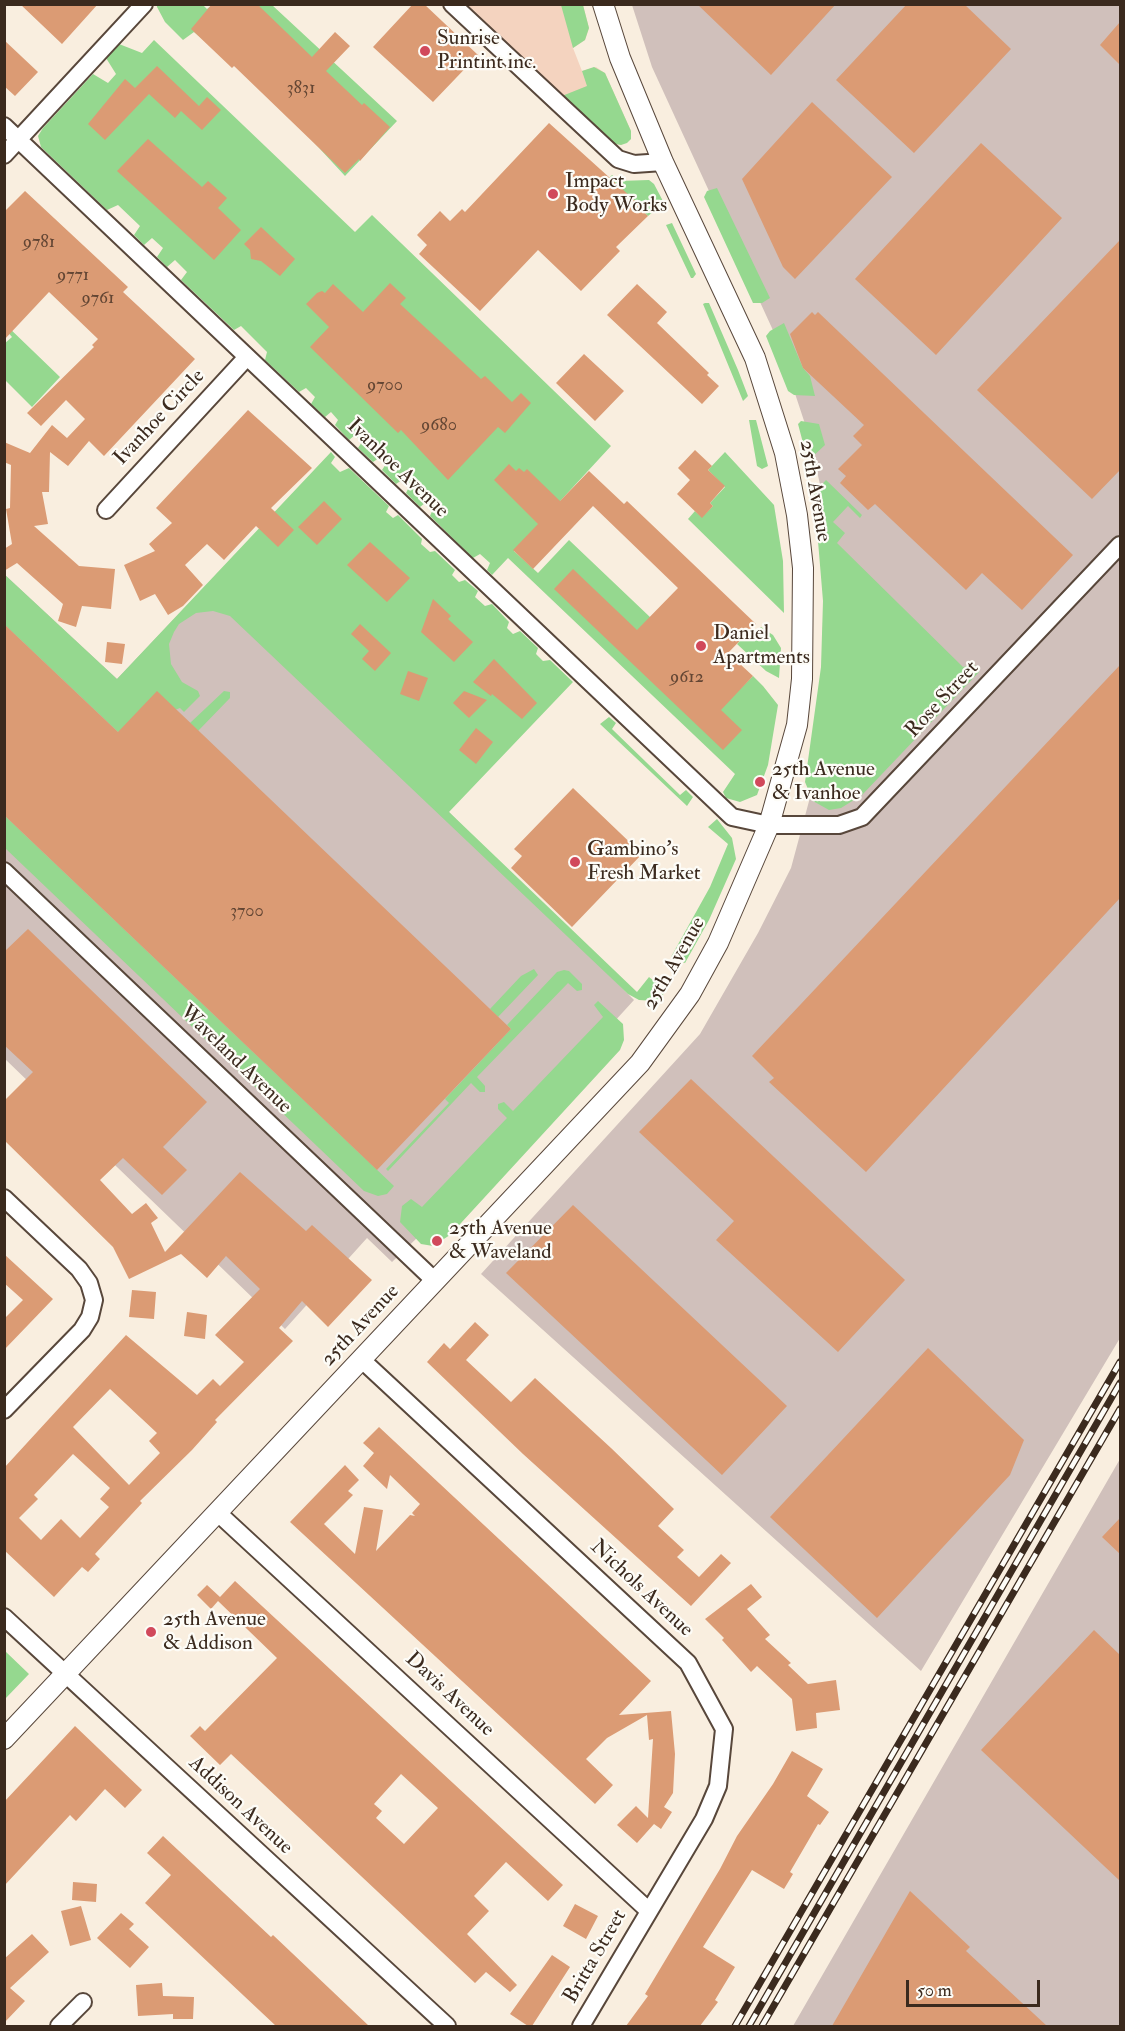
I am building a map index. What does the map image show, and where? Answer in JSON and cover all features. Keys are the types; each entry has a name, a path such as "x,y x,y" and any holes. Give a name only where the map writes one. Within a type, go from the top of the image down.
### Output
{"street":[{"path":"4,154 144,4"},
{"path":"452,4 618,159 634,164 663,162"},
{"name":"25th Avenue","path":"4,1739 640,1063 690,994 718,943 769,825 797,725 802,679 804,568 797,514 785,453 755,357 663,162 620,58 603,4"},
{"name":"Ivanhoe Avenue","path":"4,126 711,800 732,817 769,825"},
{"name":"Ivanhoe Circle","path":"106,510 247,357"},
{"name":"Rose Street","path":"769,825 839,825 862,817 1120,545"},
{"name":"Waveland Avenue","path":"4,871 435,1281"},
{"path":"4,1198 79,1269 89,1283 94,1300 90,1317 81,1330 4,1410"},
{"name":"Nichols Avenue","path":"362,1360 687,1663 707,1693 724,1729 718,1786 704,1819 650,1911"},
{"name":"Davis Avenue","path":"218,1513 650,1911"},
{"name":"Addison Avenue","path":"4,1617 447,2026"},
{"name":"Britta Street","path":"582,2026 650,1911"},
{"path":"59,2026 83,2002"}],"shaded area":[{"path":"466,5 583,5 589,28 585,40 573,48 582,71 596,67 605,73 631,131 631,139 621,145 611,143"},
{"path":"632,5 1120,5 1120,1338 921,1671 481,1274 700,1034 758,933 791,868 819,764 826,512 810,439 777,339 652,67"},
{"path":"4,574 117,679 210,581 449,812 634,1000 418,1237 392,1262 367,1238 285,1329 5,1059"},
{"path":"1120,1459 1120,2026 793,2026"}],"green space":[{"path":"202,4 207,9 212,5 272,5 397,121 345,176 273,98 194,32 183,40 165,22 157,7 157,5"},
{"path":"561,5 583,5 589,28 585,40 573,48"},
{"path":"154,40 355,232 372,215 611,446 514,551 538,573 569,540 733,696 753,676 763,686 778,705 768,765 757,795 740,802 726,798 723,792 735,774 508,558 492,575 487,570 490,563 480,554 473,558 430,516 433,509 425,503 420,507 406,493 409,487 402,480 396,484 382,470 386,464 379,458 373,462 358,448 362,442 355,435 349,440 335,425 338,420 331,412 325,417 311,404 315,397 306,388 299,392 265,360 267,352 241,326 234,330 181,280 187,272 175,260 167,267 157,257 163,248 152,238 144,245 134,235 140,226 118,205 107,210 41,147 38,136 43,128 93,74 108,83 116,74 106,58 119,44 142,53"},
{"path":"594,67 605,73 631,131 631,139 627,143 621,145 611,143 562,96 587,86 582,71"},
{"path":"612,175 619,181 649,180 654,184 664,203 648,216 639,208 641,206 608,179"},
{"path":"717,188 770,298 762,303 753,303 704,197 707,191"},
{"path":"672,223 696,274 693,278 666,225"},
{"path":"709,303 738,370 748,396 743,401 703,304"},
{"path":"784,323 803,368 810,376 815,396 794,395 788,391 766,336"},
{"path":"5,324 60,377 32,407 5,380 4,344 12,337 5,329"},
{"path":"749,420 756,420 768,466 762,469 757,466"},
{"path":"801,421 819,424 825,445 810,459 807,458 798,424"},
{"path":"331,452 335,457 331,463 340,472 349,468 389,506 386,512 393,518 398,515 422,539 421,544 430,552 435,551 455,570 452,575 459,582 465,580 478,591 475,597 485,606 492,604 509,622 507,628 513,634 520,631 538,648 536,654 543,661 550,660 573,682 449,812 637,992 649,977 666,991 655,1001 639,1000 628,994 230,616 213,611 196,613 179,624 169,644 171,664 182,682 198,691 200,696 184,712 180,708 118,732 5,625 4,574 117,679"},
{"path":"725,452 774,505 783,561 784,613 688,519 695,511 702,517 713,506 710,503 725,487 708,470"},
{"path":"826,480 862,515 860,518 848,506 833,522 845,533 837,543 963,667 974,664 979,672 862,795 841,808 829,810 813,801 805,782 821,667 823,601 814,493"},
{"path":"761,627 773,635 781,648 779,678 766,671 737,644 751,629 755,633"},
{"path":"224,691 230,692 230,698 198,731 190,723"},
{"path":"609,717 616,723 612,729 680,795 686,790 693,797 687,806 600,724"},
{"path":"4,815 394,1186 387,1194 378,1196 364,1191 5,848"},
{"path":"717,819 732,838 736,859 709,920 685,963 671,957 710,887 728,844 708,827"},
{"path":"534,969 538,975 498,1017 490,1009 521,976"},
{"path":"569,971 582,984 582,990 577,991 568,983 477,1077 485,1086 485,1092 480,1092 471,1083 388,1171 386,1169 449,1103 445,1099 511,1029 507,1025 557,972"},
{"path":"598,1001 623,1024 624,1040 620,1050 450,1235 433,1246 421,1244 400,1222 402,1206 411,1199 422,1207 507,1118 498,1109 498,1104 504,1102 513,1111 603,1017 594,1005"},
{"path":"5,1651 29,1674 4,1699"}],"building":[{"path":"20,4 98,4 62,44"},
{"path":"212,4 257,4 312,57 335,32 350,46 326,71 362,105 364,103 390,127 360,161 359,159 345,173 234,66 232,68 191,29"},
{"name":"Sunrise Printint inc.","path":"413,4 424,4 478,55 433,102 373,47"},
{"path":"697,4 836,4 771,75"},
{"path":"907,4 964,4 1011,49 914,153 836,80"},
{"path":"1120,22 1120,65 1100,45"},
{"path":"4,40 38,72 15,96 4,86"},
{"path":"157,66 199,106 207,97 221,110 202,130 181,111 175,118 149,94 105,140 88,124 125,79 135,88"},
{"path":"812,102 892,177 795,279 783,267 742,179"},
{"path":"549,123 641,206 639,208 648,216 616,247 620,251 581,291 538,250 480,311 419,254 427,245 417,235 440,211 450,221 462,209 465,212"},
{"path":"148,139 202,187 208,181 227,198 218,208 241,230 214,260 117,171"},
{"path":"981,143 1062,218 936,355 855,279"},
{"path":"25,191 128,287 123,292 195,359 104,456 89,441 68,466 50,452 49,492 42,492 48,524 34,526 79,566 115,569 111,609 82,606 76,627 58,621 63,604 17,563 4,571 4,549 12,544 6,509 10,508 11,465 4,462 4,442 30,453 52,425 67,438 85,419 66,400 41,426 27,413 94,347 92,345 98,339 49,292 4,340 4,212"},
{"path":"261,227 295,259 280,276 261,261 251,259 250,250 244,244"},
{"path":"1120,240 1120,470 1092,499 977,390"},
{"path":"390,283 406,298 400,304 481,379 485,376 512,402 521,393 531,403 505,433 498,427 448,480 401,430 398,433 310,347 329,327 306,304 317,293 322,291 325,293 333,284 363,312"},
{"path":"637,284 667,312 657,323 709,373 707,375 719,386 702,404 607,315"},
{"path":"812,312 815,315 818,312 1073,555 1022,610 982,573 966,590 875,504 868,510 840,483 846,476 838,469 862,445 853,436 864,425 803,368 790,334"},
{"path":"584,354 624,391 595,421 556,383"},
{"path":"248,410 312,468 271,508 294,530 278,547 256,526 224,560 207,544 185,565 203,585 183,606 168,615 155,594 140,601 124,565 155,551 149,544 172,523 156,508"},
{"path":"695,450 712,466 708,470 725,486 710,503 713,506 702,518 677,494 690,480 678,468"},
{"path":"509,464 516,471 519,468 524,472 527,469 560,501 589,471 624,504 627,501 756,624 728,653 753,676 721,710 742,730 723,750 554,589 573,569 637,630 678,588 593,506 533,569 513,550 538,524 494,480"},
{"path":"324,501 342,519 317,545 298,527"},
{"path":"370,542 410,578 387,602 347,565"},
{"path":"433,599 451,616 448,619 473,642 454,662 421,632"},
{"path":"4,624 118,732 157,691 511,1029 377,1170 4,815"},
{"path":"360,624 391,653 375,671 362,659 369,651 351,634"},
{"path":"107,642 125,644 122,664 105,662"},
{"path":"494,659 537,703 522,719 492,694 491,696 473,682"},
{"path":"1120,665 1120,898 866,1172 769,1082 774,1078 752,1056"},
{"path":"408,671 428,678 419,701 400,694"},
{"path":"464,691 487,700 469,718 453,703"},
{"path":"476,728 493,742 476,764 459,750"},
{"name":"Gambino's Fresh Market","path":"573,788 642,854 572,927 511,868 522,856 514,849"},
{"path":"28,929 207,1102 163,1147 187,1170 162,1195 123,1158 100,1180 132,1214 146,1203 158,1218 151,1223 165,1252 240,1172 306,1231 312,1225 372,1280 328,1327 302,1301 279,1328 293,1341 215,1420 217,1422 192,1450 140,1501 142,1503 95,1554 100,1559 88,1572 82,1567 54,1597 4,1550 4,1468 126,1335 197,1395 213,1379 220,1386 244,1362 215,1335 260,1289 226,1256 207,1278 181,1254 129,1279 113,1247 4,1140 4,1101 33,1072 4,1045 4,952","holes":["110,1389 157,1433 149,1441 160,1453 129,1485 73,1427","73,1454 110,1488 100,1499 109,1507 80,1538 61,1519 41,1540 19,1518 38,1499 34,1495"]},
{"path":"691,1079 905,1280 838,1352 716,1240 734,1221 639,1132"},
{"path":"573,1205 787,1406 722,1475 506,1273"},
{"path":"4,1254 53,1299 4,1350 4,1319 23,1300 4,1283"},
{"path":"132,1290 156,1292 154,1319 129,1317"},
{"path":"187,1312 207,1315 205,1339 184,1336"},
{"path":"475,1322 489,1335 466,1360 511,1402 535,1378 611,1448 674,1509 658,1526 684,1550 677,1557 699,1577 721,1554 731,1563 691,1606 523,1454 427,1362 444,1343 450,1349"},
{"path":"928,1348 1024,1440 1010,1475 877,1618 770,1517"},
{"path":"379,1427 651,1681 619,1715 671,1711 675,1754 673,1793 664,1807 672,1812 661,1829 654,1824 637,1843 617,1825 636,1806 648,1818 653,1739 649,1740 647,1715 607,1738 586,1759 613,1785 595,1804 290,1522 345,1465 359,1480 348,1491 353,1495 324,1524 355,1554 364,1507 383,1510 376,1551 410,1515 415,1516 412,1513 420,1504 390,1475 387,1489 363,1466 374,1453 363,1443"},
{"path":"1120,1518 1120,1554 1102,1537"},
{"path":"235,1581 563,1885 548,1901 506,1862 474,1896 489,1911 467,1934 517,1985 510,1992 486,1972 475,1983 231,1754 220,1765 190,1736 200,1726 205,1731 277,1658 218,1601 211,1609 197,1595 207,1585 220,1597","holes":["401,1774 438,1808 404,1844 376,1818 382,1811 374,1804"]},
{"path":"751,1584 762,1597 747,1609 770,1635 765,1639 791,1663 788,1665 808,1684 836,1680 840,1710 816,1713 817,1728 796,1731 792,1699 757,1666 751,1672 722,1640 724,1638 705,1619"},
{"path":"1094,1630 1120,1655 1120,1881 981,1750"},
{"path":"75,1726 142,1790 125,1808 105,1789 76,1821 70,1815 4,1886 4,1802"},
{"path":"792,1751 823,1769 807,1796 829,1812 820,1825 818,1824 790,1872 793,1874 784,1889 752,1870 703,1947 735,1967 715,2000 718,2002 700,2026 626,2026 648,1996 645,1994 720,1869 737,1836 773,1784"},
{"path":"163,1836 271,1937 273,1935 369,2026 276,2026 145,1903 171,1875 147,1853"},
{"path":"73,1882 97,1884 96,1902 72,1900"},
{"path":"910,1891 970,1947 966,1951 1047,2026 832,2026"},
{"path":"575,1904 598,1916 586,1939 563,1926"},
{"path":"81,1906 91,1940 70,1946 61,1911"},
{"path":"121,1913 134,1924 129,1929 149,1947 130,1968 97,1938"},
{"path":"32,1934 49,1952 10,1988 25,2001 4,2023 4,1959"},
{"path":"552,1955 570,1967 532,2026 528,2026 510,2014"},
{"path":"162,1983 163,1996 194,1997 193,2019 173,2019 173,2014 138,2016 136,1985"}],"railway":[{"path":"735,2026 1120,1362"},
{"path":"749,2026 1120,1383"},
{"path":"762,2026 1120,1409"}],"place":[{"name":"Sunrise Printint inc.","path":"425,51"},
{"name":"Impact Body Works","path":"553,194"},
{"name":"Daniel Apartments","path":"701,646"},
{"name":"25th Avenue & Ivanhoe","path":"760,782"},
{"name":"Gambino's Fresh Market","path":"575,862"},
{"name":"25th Avenue & Waveland","path":"437,1241"},
{"name":"25th Avenue & Addison","path":"151,1632"}]}
